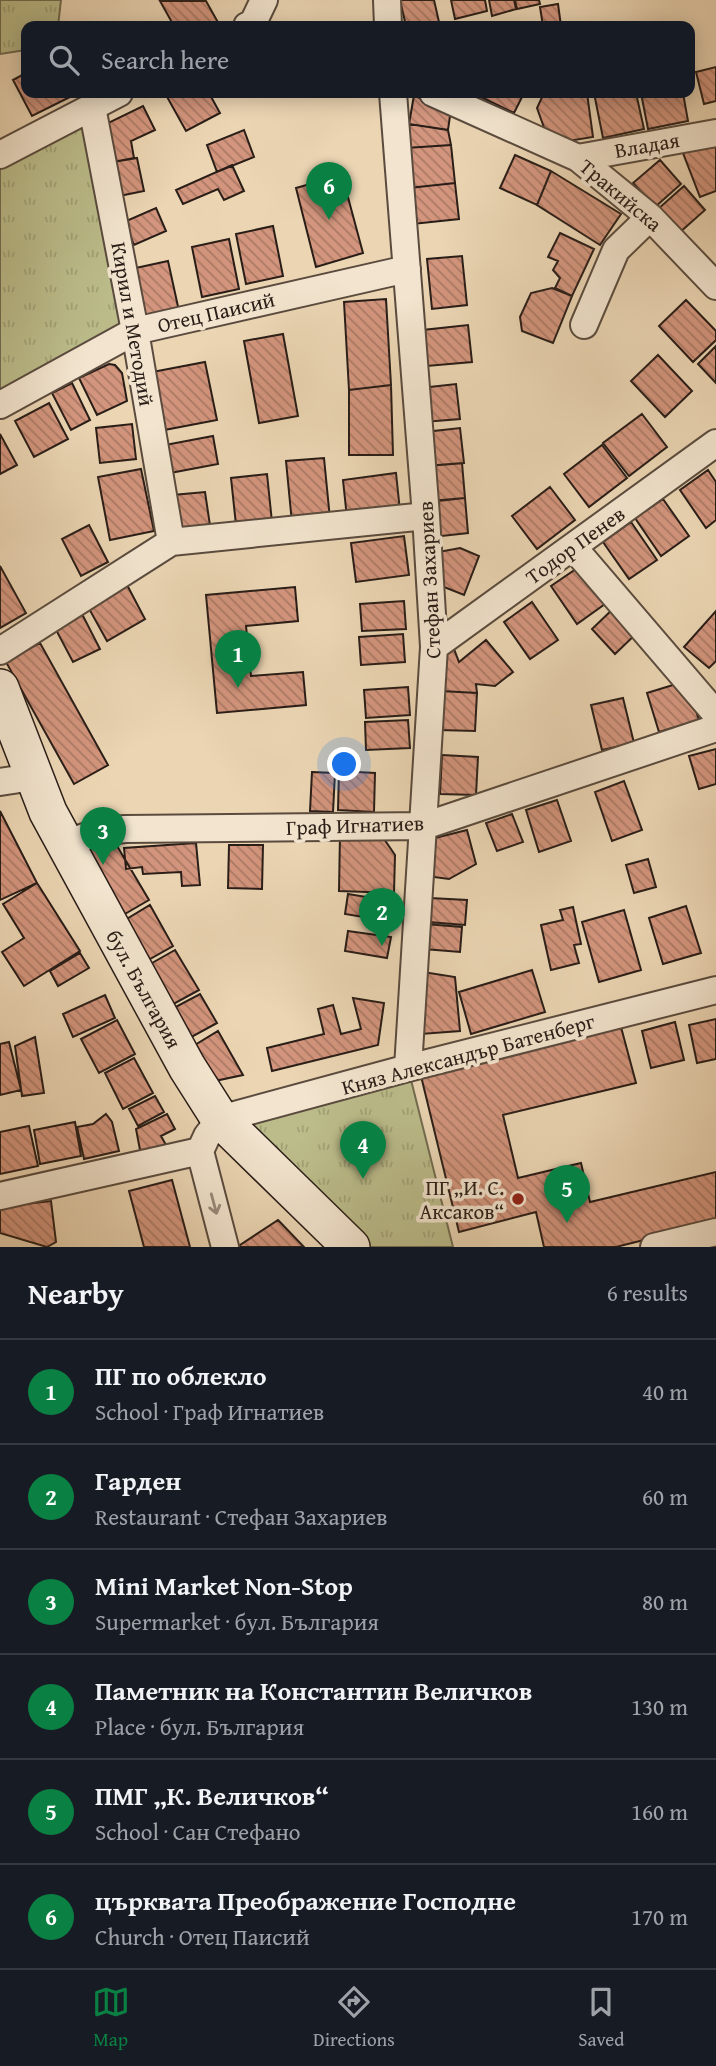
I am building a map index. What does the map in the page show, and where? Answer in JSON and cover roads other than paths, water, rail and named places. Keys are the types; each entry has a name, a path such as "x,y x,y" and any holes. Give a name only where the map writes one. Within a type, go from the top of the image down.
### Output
{"street":[{"path":"387,0 388,21"},
{"path":"0,155 109,98"},
{"name":"Стефан Захариев","path":"393,98 434,647 408,1068"},
{"name":"Тракийска","path":"444,98 578,158 650,217 716,286"},
{"name":"Кирил и Методий","path":"92,107 135,331 171,542"},
{"name":"Владая","path":"578,158 716,133"},
{"path":"584,325 616,250 650,217"},
{"name":"Отец Паисий","path":"0,405 135,331 407,269"},
{"name":"Тодор Пенев","path":"434,647 716,443"},
{"path":"0,651 171,542 426,516"},
{"path":"573,547 716,714"},
{"name":"бул. България","path":"0,688 16,779 64,844 187,1067 220,1119 351,1247"},
{"name":"Граф Игнатиев","path":"64,844 99,832 125,829 424,826 716,728"},
{"name":"Княз Александър Батенберг","path":"220,1119 716,990"},
{"path":"220,1119 207,1136 200,1152 225,1247"},
{"path":"0,1196 200,1152"},
{"path":"654,1247 716,1232"}],"place":[{"name":"църквата Преображение Господне","path":"329,220"},
{"name":"ПГ по облекло","path":"238,688"},
{"name":"Mini Market Non-Stop","path":"103,865"},
{"name":"Гарден","path":"382,946"},
{"name":"Паметник на Константин Величков","path":"363,1179"},
{"name":"ПГ „И. С. Аксаков“","path":"518,1199"},
{"name":"ПМГ „К. Величков“","path":"567,1223"}]}
